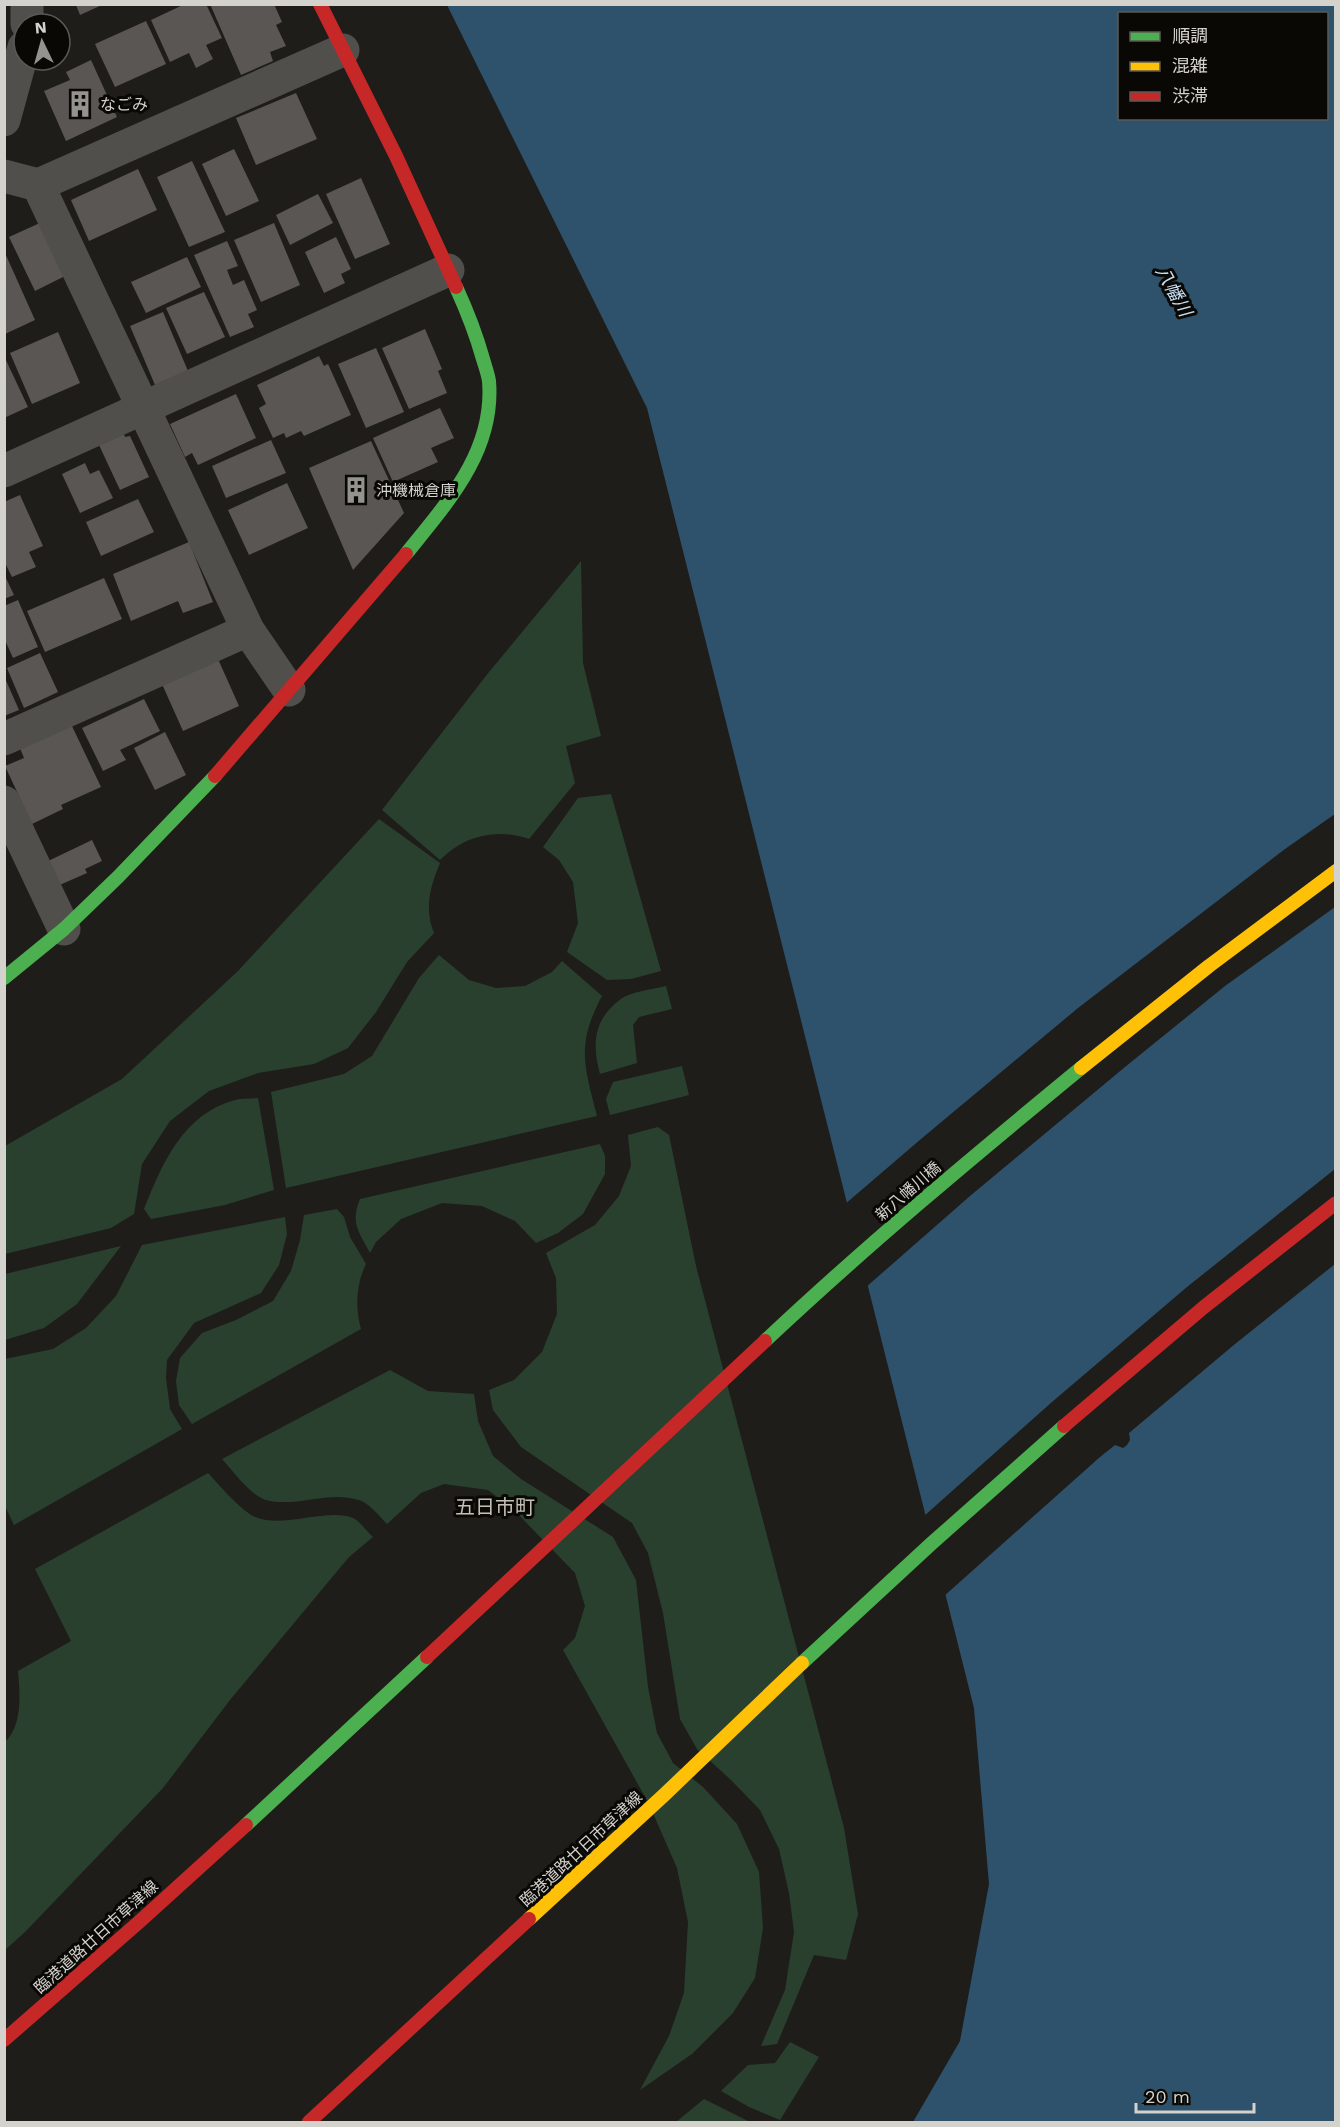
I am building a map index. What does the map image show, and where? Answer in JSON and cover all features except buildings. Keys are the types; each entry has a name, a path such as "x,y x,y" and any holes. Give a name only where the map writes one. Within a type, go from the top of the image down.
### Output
{"street":[{"path":"4,978 64,929 208,784 438,516 459,487 477,454 487,416 489,381 473,324 396,156 320,4"},
{"path":"4,176 38,185 343,50"},
{"path":"4,120 17,72"},
{"path":"38,185 248,630 289,690"},
{"path":"4,471 448,270"},
{"path":"4,739 248,630"},
{"path":"4,802 64,929"},
{"name":"新八幡川橋","path":"525,1563 813,1296 951,1175 1108,1046 1228,951 1335,871"},
{"name":"臨港道路廿日市草津線","path":"309,2122 654,1804 932,1543 1069,1421 1204,1307 1335,1203"},
{"name":"臨港道路廿日市草津線","path":"4,2040 139,1922 334,1744 525,1563"}],"green space":[{"path":"581,561 583,663 601,736 566,746 575,783 529,839 505,834 482,836 470,839 449,851 440,860 382,810 489,672"},
{"path":"611,794 661,971 631,979 607,980 567,952 578,923 573,882 559,860 543,847 578,798"},
{"path":"379,819 440,863 433,881 429,907 434,933 407,962 376,1012 348,1048 314,1064 258,1073 209,1091 170,1121 142,1164 134,1214 111,1228 5,1254 5,1146 122,1079 238,971"},
{"path":"439,955 469,980 496,988 525,986 552,972 562,961 602,996 588,1028 585,1055 597,1116 286,1188 271,1092 344,1074 372,1056 419,978"},
{"path":"666,986 672,1009 639,1017 633,1025 637,1063 600,1074 596,1043 597,1033 605,1015 625,997"},
{"path":"682,1066 689,1095 610,1115 606,1099 613,1082"},
{"path":"258,1098 274,1190 225,1205 151,1219 144,1209 167,1158 188,1129 217,1107 238,1099"},
{"path":"658,1127 669,1135 696,1266 844,1828 858,1914 846,1960 814,1955 777,2044 761,2046 785,1990 794,1932 789,1893 779,1849 760,1810 697,1749 680,1719 663,1613 648,1553 632,1523 521,1447 493,1410 489,1390 514,1380 542,1352 557,1314 556,1278 546,1253 595,1225 619,1196 631,1166 628,1135"},
{"path":"600,1144 605,1156 605,1174 583,1214 558,1233 536,1243 515,1221 482,1206 442,1203 401,1219 376,1242 370,1253 359,1233 356,1215 360,1199"},
{"path":"337,1209 344,1217 350,1237 366,1264 360,1280 358,1296 361,1329 192,1424 179,1405 176,1381 180,1358 202,1333 236,1320 273,1301 291,1271 304,1215"},
{"path":"285,1217 287,1234 279,1265 261,1293 194,1323 167,1360 166,1378 170,1409 182,1429 14,1525 5,1506 5,1359 53,1349 86,1328 116,1296 142,1245"},
{"path":"121,1246 77,1304 44,1328 5,1340 5,1274"},
{"path":"390,1370 428,1391 474,1394 478,1421 493,1456 521,1479 613,1537 636,1580 648,1687 657,1733 673,1763 703,1787 737,1824 759,1872 763,1928 755,1978 733,2013 692,2054 640,2090 669,2036 684,1993 688,1922 677,1868 649,1804 563,1650 575,1638 585,1606 575,1573 513,1509 488,1490 444,1484 421,1493 387,1524 367,1504 347,1497 289,1502 266,1500 248,1488 222,1459"},
{"path":"208,1473 234,1501 251,1515 275,1521 342,1515 356,1519 373,1537 349,1557 230,1700 163,1788 5,1950 4,1743 14,1728 19,1709 18,1671 71,1641 35,1569"},
{"path":"790,2042 819,2057 780,2120 749,2107 721,2091 748,2065 775,2063"},
{"path":"704,2099 750,2122 676,2122"}],"water":[{"name":"八幡川","path":"447,5 1335,5 1335,2122 913,2122 960,2041 989,1884 974,1708 647,408"}],"pier":[{"path":"1335,814 1335,907 1225,986 1125,1067 970,1196 865,1288 844,1205 1078,1008 1285,849"},
{"path":"1335,1169 1335,1264 1129,1433 1130,1440 1127,1445 1123,1448 1115,1445 1100,1457 943,1597 923,1517 1052,1402 1187,1287"}],"traffic: fast":[{"path":"406,554 437,516 465,475 476,454 489,407 487,373 468,314 456,287"},
{"path":"4,978 64,929 118,877 215,776"},
{"path":"765,1341 882,1236 1081,1068"},
{"path":"802,1663 1064,1426"},
{"path":"246,1825 427,1657"}],"traffic: slow":[{"path":"1081,1068 1209,966 1336,871"},
{"path":"529,1919 663,1796 802,1663"}],"traffic: jam":[{"path":"320,4 396,156 456,287"},
{"path":"215,776 406,554"},
{"path":"1064,1426 1204,1307 1336,1203"},
{"path":"427,1657 765,1341"},
{"path":"4,2040 246,1825"},
{"path":"309,2122 529,1919"}],"place":[{"name":"なごみ","path":"80,104"},
{"name":"沖機械倉庫","path":"356,490"}],"district":[{"name":"五日市町","path":"495,1507"}]}
